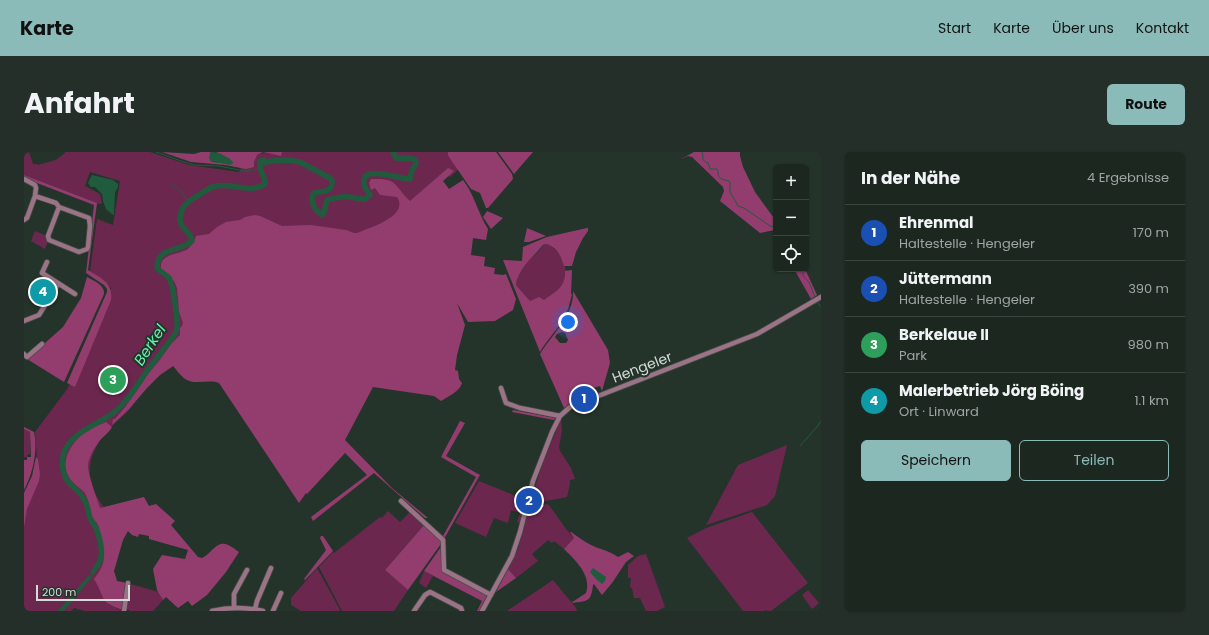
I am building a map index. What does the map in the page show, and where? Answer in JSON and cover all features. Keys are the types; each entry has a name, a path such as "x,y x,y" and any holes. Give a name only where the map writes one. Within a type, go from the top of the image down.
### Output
{"street":[{"path":"24,179 35,185 36,188 35,196 24,220"},
{"path":"35,196 56,203 59,207 89,218 90,226 87,249 80,252 49,240 48,236 59,207"},
{"path":"47,262 42,273 75,294"},
{"path":"24,321 39,315 58,284"},
{"name":"Hengeler","path":"482,611 517,545 537,470 554,426 560,416 570,407 756,334 821,298"},
{"path":"24,354 27,357 42,344"},
{"path":"501,388 506,403 520,408 560,416"},
{"path":"400,501 443,540 444,570 491,595"},
{"path":"255,609 257,601 272,568"},
{"path":"236,609 234,594 247,570"},
{"path":"124,611 128,583"},
{"path":"414,611 430,592 461,608 462,611"},
{"path":"273,611 281,593"},
{"path":"212,611 255,609 263,611"}],"shaded area":[{"path":"24,152 29,152 33,164 38,165 56,160 65,152 150,152 189,165 239,172 248,155 266,153 273,154 276,152 477,152 450,177 448,176 417,208 188,307 176,364 151,382 129,409 106,432 94,451 91,461 90,470 93,489 105,509 109,605 123,611 85,611 74,608 71,611 24,611 24,513 37,459 35,432 68,388 111,288 104,280 90,272 97,219 113,225 120,181 90,172 85,186 100,194 102,203 99,204 24,175"},
{"path":"162,152 194,154 201,152 212,152 210,153 212,162 223,163 230,159 216,152 263,152 257,155 254,162 254,167 246,169 225,165 191,162"},
{"path":"211,152 229,158 233,163 230,165 210,161 209,157"},
{"path":"263,152 282,152 281,156"},
{"path":"448,152 496,152 512,174 513,179 488,208 486,208 480,193 471,189 451,160"},
{"path":"498,152 533,152 514,174"},
{"path":"694,152 740,152 743,167 755,192 773,217 773,230 760,233 720,201 724,191 723,187 692,157 688,156 681,159"},
{"path":"448,168 454,171 443,181 449,189 463,180 467,185 488,229 486,240 473,238 471,255 485,257 484,266 495,268 494,274 506,274 516,299 513,310 495,321 468,322 457,303 465,325 457,355 455,370 458,371 459,379 462,383 459,389 441,401 434,396 373,387 345,440 392,488 428,518 425,518 374,473 313,521 311,517 367,475 345,453 307,494 306,493 299,503 219,383 195,382 187,380 173,366 160,375 112,425 113,419 115,419 126,406 147,375 171,344 180,335 180,328 183,323 179,312 177,288 174,281 161,269 161,264 166,257 188,249 196,236 209,234 226,222 240,220 245,217 255,215 282,226 311,225 357,233 386,220 398,210 399,204 397,197 380,195 375,188 371,190 369,183 371,179 391,181 410,201"},
{"path":"24,175 97,203 88,270 106,282 110,289 111,300 75,387 67,383 107,292 104,285 86,273 94,205 24,178"},
{"path":"92,175 113,180 118,184 115,192 113,215 106,209 102,194 95,187 91,187 88,183"},
{"path":"487,211 503,218 491,229 483,217"},
{"path":"527,228 546,236 529,242 524,242"},
{"path":"588,228 588,231 576,252 572,266 564,266 558,252 550,245 546,244 543,245 526,264 517,279 516,285 530,301 539,297 544,300 562,285 565,271 572,270 572,294 567,312 540,352 503,260 522,261 523,247 547,237"},
{"path":"35,231 47,236 48,241 45,249 31,241"},
{"path":"546,244 556,250 560,256 565,268 565,280 561,287 545,300 530,301 516,285 517,279 523,268"},
{"path":"796,272 806,272 817,295 811,299"},
{"path":"87,277 103,288 104,294 64,382 27,359 63,327 81,298"},
{"path":"573,291 608,350 610,363 602,391 600,386 593,388 595,394 564,408 540,354 566,317 572,300","holes":["562,332 565,333 568,340 566,343 560,343 555,337 557,334"]},
{"path":"513,410 555,418 554,420 512,412"},
{"path":"561,419 562,430 559,447 571,468 575,479 570,480 567,497 530,504 542,465"},
{"path":"460,421 465,423 446,456 480,475 444,539 429,525 431,525 443,536 476,477 441,457"},
{"path":"106,422 112,427 95,448 88,463 88,470 100,508 144,497 149,506 156,504 175,521 171,525 198,557 202,558 222,544 229,545 239,552 226,572 207,595 192,606 188,601 178,608 166,597 163,600 157,590 153,569 162,555 185,559 188,550 149,539 149,536 139,534 138,537 132,535 128,531 123,540 114,571 117,581 127,583 123,610 106,602 94,579 104,561 104,551 99,528 92,516 86,495 70,479 66,470 66,464 70,450 78,438 91,428"},
{"path":"24,427 34,432 35,454 30,476 24,490 24,460 27,460 27,457 31,457 30,432 24,429"},
{"path":"24,429 30,432 30,454 27,455 27,457 24,457"},
{"path":"787,445 775,496 767,505 706,525 738,465"},
{"path":"36,457 38,459 40,474 39,481 27,509 24,527 24,493 32,476"},
{"path":"479,481 526,500 519,523 517,522 520,513 511,510 508,523 494,518 486,537 455,523"},
{"path":"547,504 574,538 564,549 554,541 552,543 548,540 532,554 538,561 516,578 508,569 518,549 529,508"},
{"path":"388,511 400,522 411,511 425,524 385,570 408,590 394,611 342,611 319,567 333,552 334,553 380,517 382,518"},
{"path":"752,512 808,583 771,611 743,611 687,538 706,528"},
{"path":"425,524 443,541 408,590 385,570"},
{"path":"570,532 589,544 610,552 618,557 628,552 634,556 626,562 602,595 594,584 588,600 571,603 586,593 587,580 581,568 564,549 574,538"},
{"path":"323,536 333,551 305,580 304,579 326,550 320,538"},
{"path":"443,544 443,571 488,594 479,611 477,611 482,601 424,571"},
{"path":"100,554 104,554 101,565 93,576 90,573"},
{"path":"646,554 665,607 657,611 646,611 640,598 634,598 632,588 630,587 631,578 628,578 628,565 638,556"},
{"path":"317,568 340,611 301,611 291,605 291,598"},
{"path":"593,568 606,577 602,584 590,572"},
{"path":"508,569 516,578 496,592"},
{"path":"424,571 433,576 426,588 419,583"},
{"path":"89,575 92,577 64,611 58,611"},
{"path":"553,580 577,611 507,611"},
{"path":"130,584 159,592 163,600 153,611 130,611 125,608"},
{"path":"808,590 819,603 812,609 802,595"}],"waterway":[{"path":"156,152 194,165 219,166 244,171 260,169"},
{"name":"Berkel","path":"100,561 101,548 98,534 90,518 85,500 71,485 64,473 62,464 63,454 70,443 82,432 111,415 122,406 175,334 177,329 177,318 171,282 169,278 157,268 158,261 161,256 170,250 182,247 192,241 190,235 183,228 180,221 181,211 184,206 205,191 216,186 222,185 248,188 260,187 265,184 260,168 260,161 264,160 265,163 271,161 289,160 300,162 332,180 331,187 327,191 314,193 312,199 317,211 322,215 327,200 347,197 365,199 370,195 364,184 364,178 368,174 375,173 410,179 416,164 414,159 396,158 393,152"},
{"path":"702,152 703,160 708,163 710,169 717,169 718,175 721,179 729,181 730,192 738,206 744,208 773,226"},
{"path":"172,185 181,191 188,203"},
{"path":"803,272 803,276 809,282 815,297"},
{"path":"818,303 821,307"},
{"path":"800,446 821,421"}],"place":[{"name":"Malerbetrieb Jörg Böing","path":"43,292"},
{"name":"Berkelaue II","path":"113,380"},
{"name":"Ehrenmal","path":"584,399"},
{"name":"Jüttermann","path":"529,501"}]}
